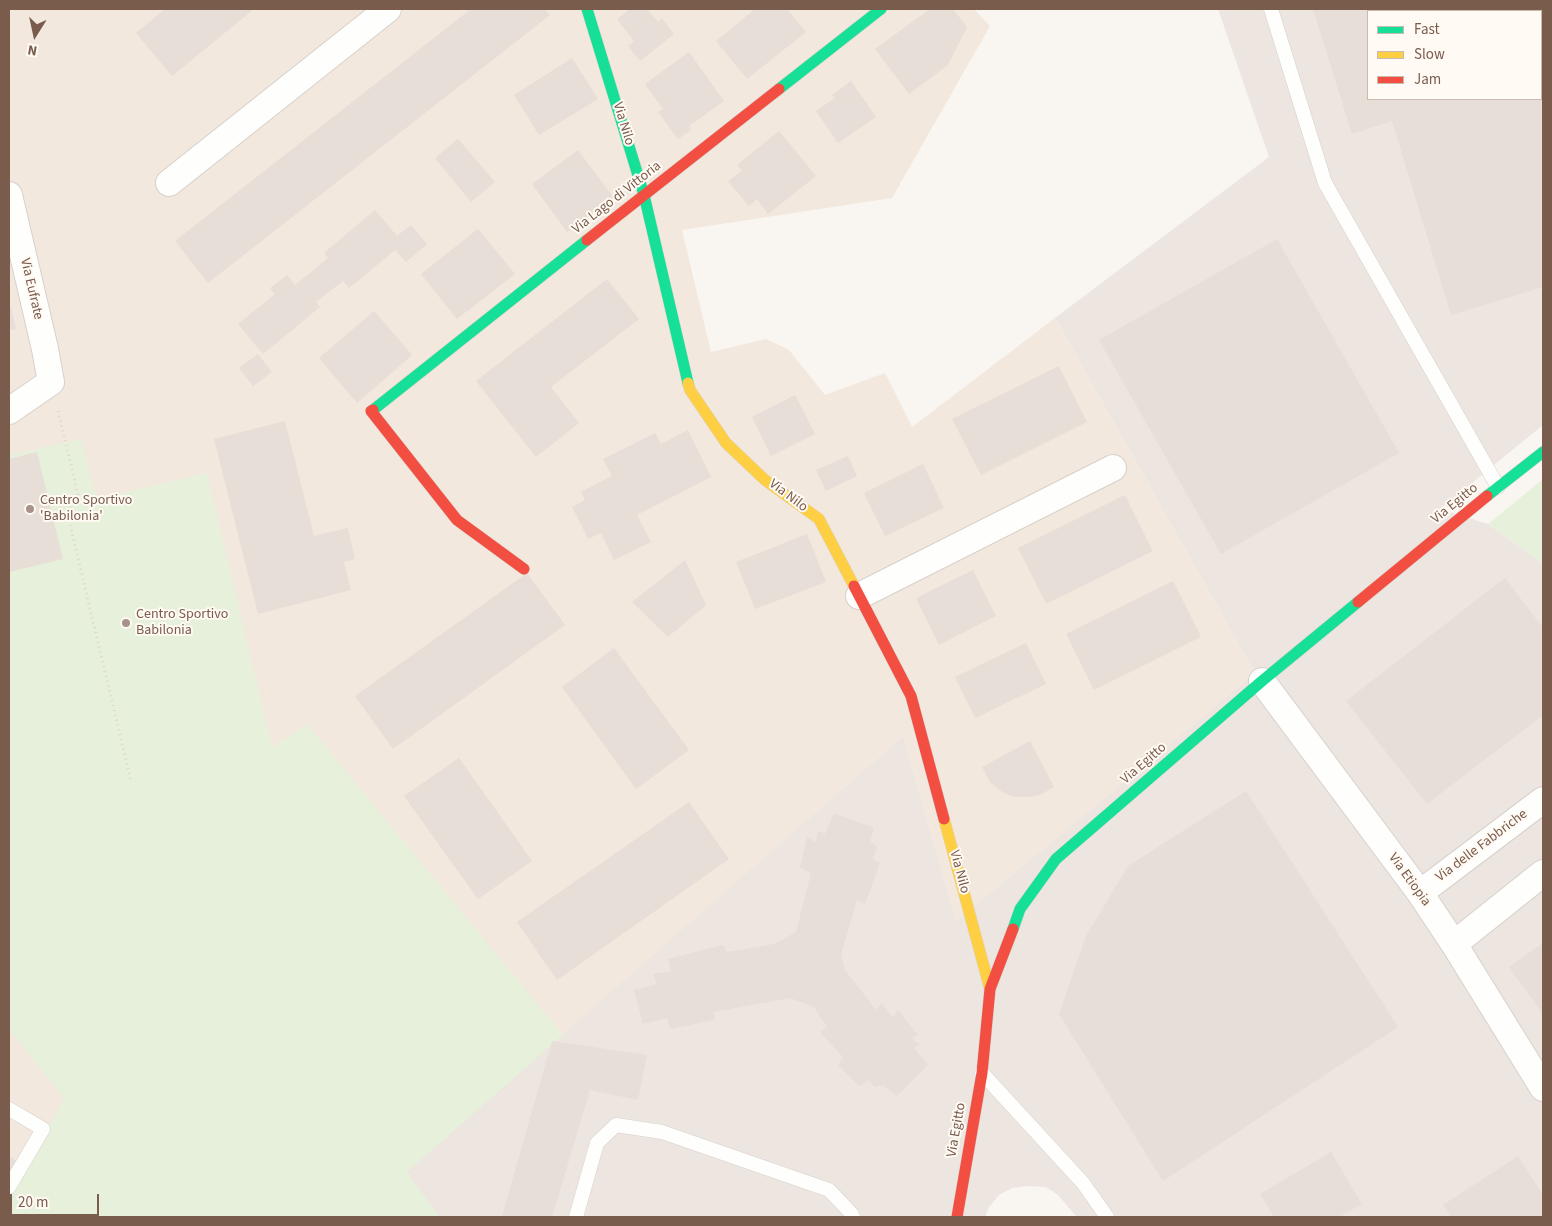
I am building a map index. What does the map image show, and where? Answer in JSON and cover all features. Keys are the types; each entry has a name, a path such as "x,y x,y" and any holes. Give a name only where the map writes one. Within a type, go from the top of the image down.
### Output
{"street":[{"path":"169,183 388,9"},
{"name":"Via Nilo","path":"587,9 644,195 690,390 726,443 765,480 819,519 911,696 990,989"},
{"name":"Via Lago di Vittoria","path":"524,569 457,520 371,411 881,9"},
{"name":"Via Eufrate","path":"9,195 51,382"},
{"path":"9,411 51,382"},
{"name":"Via Egitto","path":"957,1217 982,1073 990,989 1020,909 1056,859 1262,681 1543,452"},
{"path":"859,596 1113,468"},
{"name":"Via Etiopia","path":"1262,681 1420,893 1454,944 1543,1088"},
{"name":"Via delle Fabbriche","path":"1420,893 1543,800"},
{"path":"1454,944 1543,872"}],"lane":[{"path":"1271,9 1326,183 1498,487"},
{"path":"982,1073 1082,1184 1107,1217"},
{"path":"9,1109 43,1129 9,1188"},
{"path":"576,1217 597,1143 616,1125 662,1132 829,1190 851,1212 852,1217"}],"path":[{"path":"51,382 78,495 67,512 131,782"}],"shaded area":[{"path":"9,9 974,9 990,26 892,198 682,230 711,352 766,339 789,350 825,395 885,373 912,427 1055,318 1255,673 956,921 903,736 407,1173 439,1217 9,1217"},
{"path":"1218,9 1543,9 1543,425 1440,509 1488,524 1543,564 1543,1217 1077,1217 1058,1195 1046,1187 1027,1186 1012,1188 999,1195 989,1207 985,1217 439,1217 406,1172 903,736 956,921 1255,673 1055,318 1269,157"}],"green space":[{"path":"81,439 97,499 207,473 272,747 307,724 563,1035 407,1172 439,1217 9,1217 9,1200 64,1098 9,1029 9,455"},
{"path":"1543,479 1543,564 1488,524"}],"building":[{"path":"165,9 254,9 172,76 136,33"},
{"path":"471,9 545,9 550,15 208,283 175,241"},
{"path":"630,9 647,9 658,22 662,18 674,34 640,61 628,46 634,41 617,19"},
{"path":"755,9 787,9 806,32 747,79 716,41"},
{"path":"930,9 953,9 967,27 948,65 909,94 875,49"},
{"path":"1313,9 1543,9 1543,287 1451,315 1392,121 1352,134"},
{"path":"689,52 724,101 689,126 691,130 678,139 658,112 663,109 645,84"},
{"path":"572,58 598,99 539,135 514,95"},
{"path":"851,81 876,117 838,143 816,111 835,98 832,95"},
{"path":"779,131 816,176 768,214 757,199 749,206 728,181 742,171 737,165"},
{"path":"458,139 495,182 471,202 435,158"},
{"path":"578,150 614,198 567,232 532,184"},
{"path":"375,210 397,236 411,225 427,244 406,262 395,250 349,288 343,281 316,302 320,307 263,354 238,324 275,294 270,288 287,275 295,285 328,258 324,253"},
{"path":"478,229 515,274 457,319 421,274"},
{"path":"1277,239 1399,453 1221,554 1099,340"},
{"path":"607,279 639,319 551,387 579,423 536,457 476,381"},
{"path":"9,300 16,329 9,330"},
{"path":"374,311 412,355 357,403 319,358"},
{"path":"258,354 272,372 253,386 239,368"},
{"path":"1059,366 1087,422 981,475 952,419"},
{"path":"795,395 815,434 771,456 752,417"},
{"path":"285,421 314,536 348,528 355,559 344,562 351,590 258,614 214,439"},
{"path":"688,430 711,477 637,515 651,542 614,560 601,533 588,539 572,507 585,500 581,492 612,476 603,459 655,433 661,444"},
{"name":"Centro Sportivo 'Babilonia'","path":"37,452 63,559 9,572 9,459"},
{"path":"848,456 857,476 826,491 816,470"},
{"path":"923,464 944,508 885,536 864,493"},
{"path":"1125,495 1153,551 1046,604 1018,548"},
{"path":"807,534 826,582 755,609 736,562"},
{"path":"685,560 706,605 668,637 632,602"},
{"path":"973,570 996,616 939,645 916,598"},
{"path":"527,573 565,625 393,749 355,696"},
{"path":"1505,578 1543,628 1543,715 1427,804 1346,701"},
{"path":"1173,581 1201,637 1094,690 1066,634"},
{"path":"1026,643 1046,684 975,718 955,677"},
{"path":"614,648 689,750 636,789 562,687"},
{"path":"1030,741 1054,787 1040,795 1013,797 1001,791 990,782 982,767"},
{"path":"459,758 532,861 478,899 404,796"},
{"path":"1246,791 1398,1027 1163,1181 1059,1014 1086,936 1128,866"},
{"path":"689,802 729,859 557,980 517,922"},
{"path":"834,813 874,828 870,842 877,846 873,859 880,863 865,904 857,900 841,954 845,970 876,1010 882,1003 893,1018 898,1010 918,1035 911,1038 920,1045 914,1048 928,1065 897,1096 883,1085 875,1087 868,1080 859,1086 838,1065 843,1057 820,1032 827,1027 814,1007 790,998 714,1012 715,1020 670,1029 667,1018 643,1024 634,990 657,984 653,974 671,971 668,959 723,945 727,952 774,944 796,932 811,873 800,868 807,837 816,842 818,831 825,834"},
{"path":"1543,943 1543,1014 1509,967"},
{"path":"552,1041 647,1055 638,1100 590,1090 552,1217 502,1217"},
{"path":"1331,1152 1362,1204 1339,1217 1274,1217 1260,1194"},
{"path":"9,1156 20,1163 9,1183"},
{"path":"1518,1156 1543,1195 1543,1217 1451,1217 1443,1205"}],"traffic: fast":[{"path":"587,9 644,195 688,383"},
{"path":"779,89 881,9"},
{"path":"373,410 587,240"},
{"path":"1487,496 1543,452"},
{"path":"1013,929 1020,909 1056,859 1262,681 1358,602"}],"traffic: slow":[{"path":"688,383 690,390 726,443 765,480 819,519 854,586"},
{"path":"944,819 990,989"}],"traffic: jam":[{"path":"587,240 779,89"},
{"path":"373,410 371,411 457,520 524,569"},
{"path":"1358,602 1487,496"},
{"path":"854,586 911,696 944,819"},
{"path":"957,1217 982,1073 990,989 1013,929"}],"place":[{"name":"Centro Sportivo 'Babilonia'","path":"30,509"},
{"name":"Centro Sportivo Babilonia","path":"126,623"}]}
